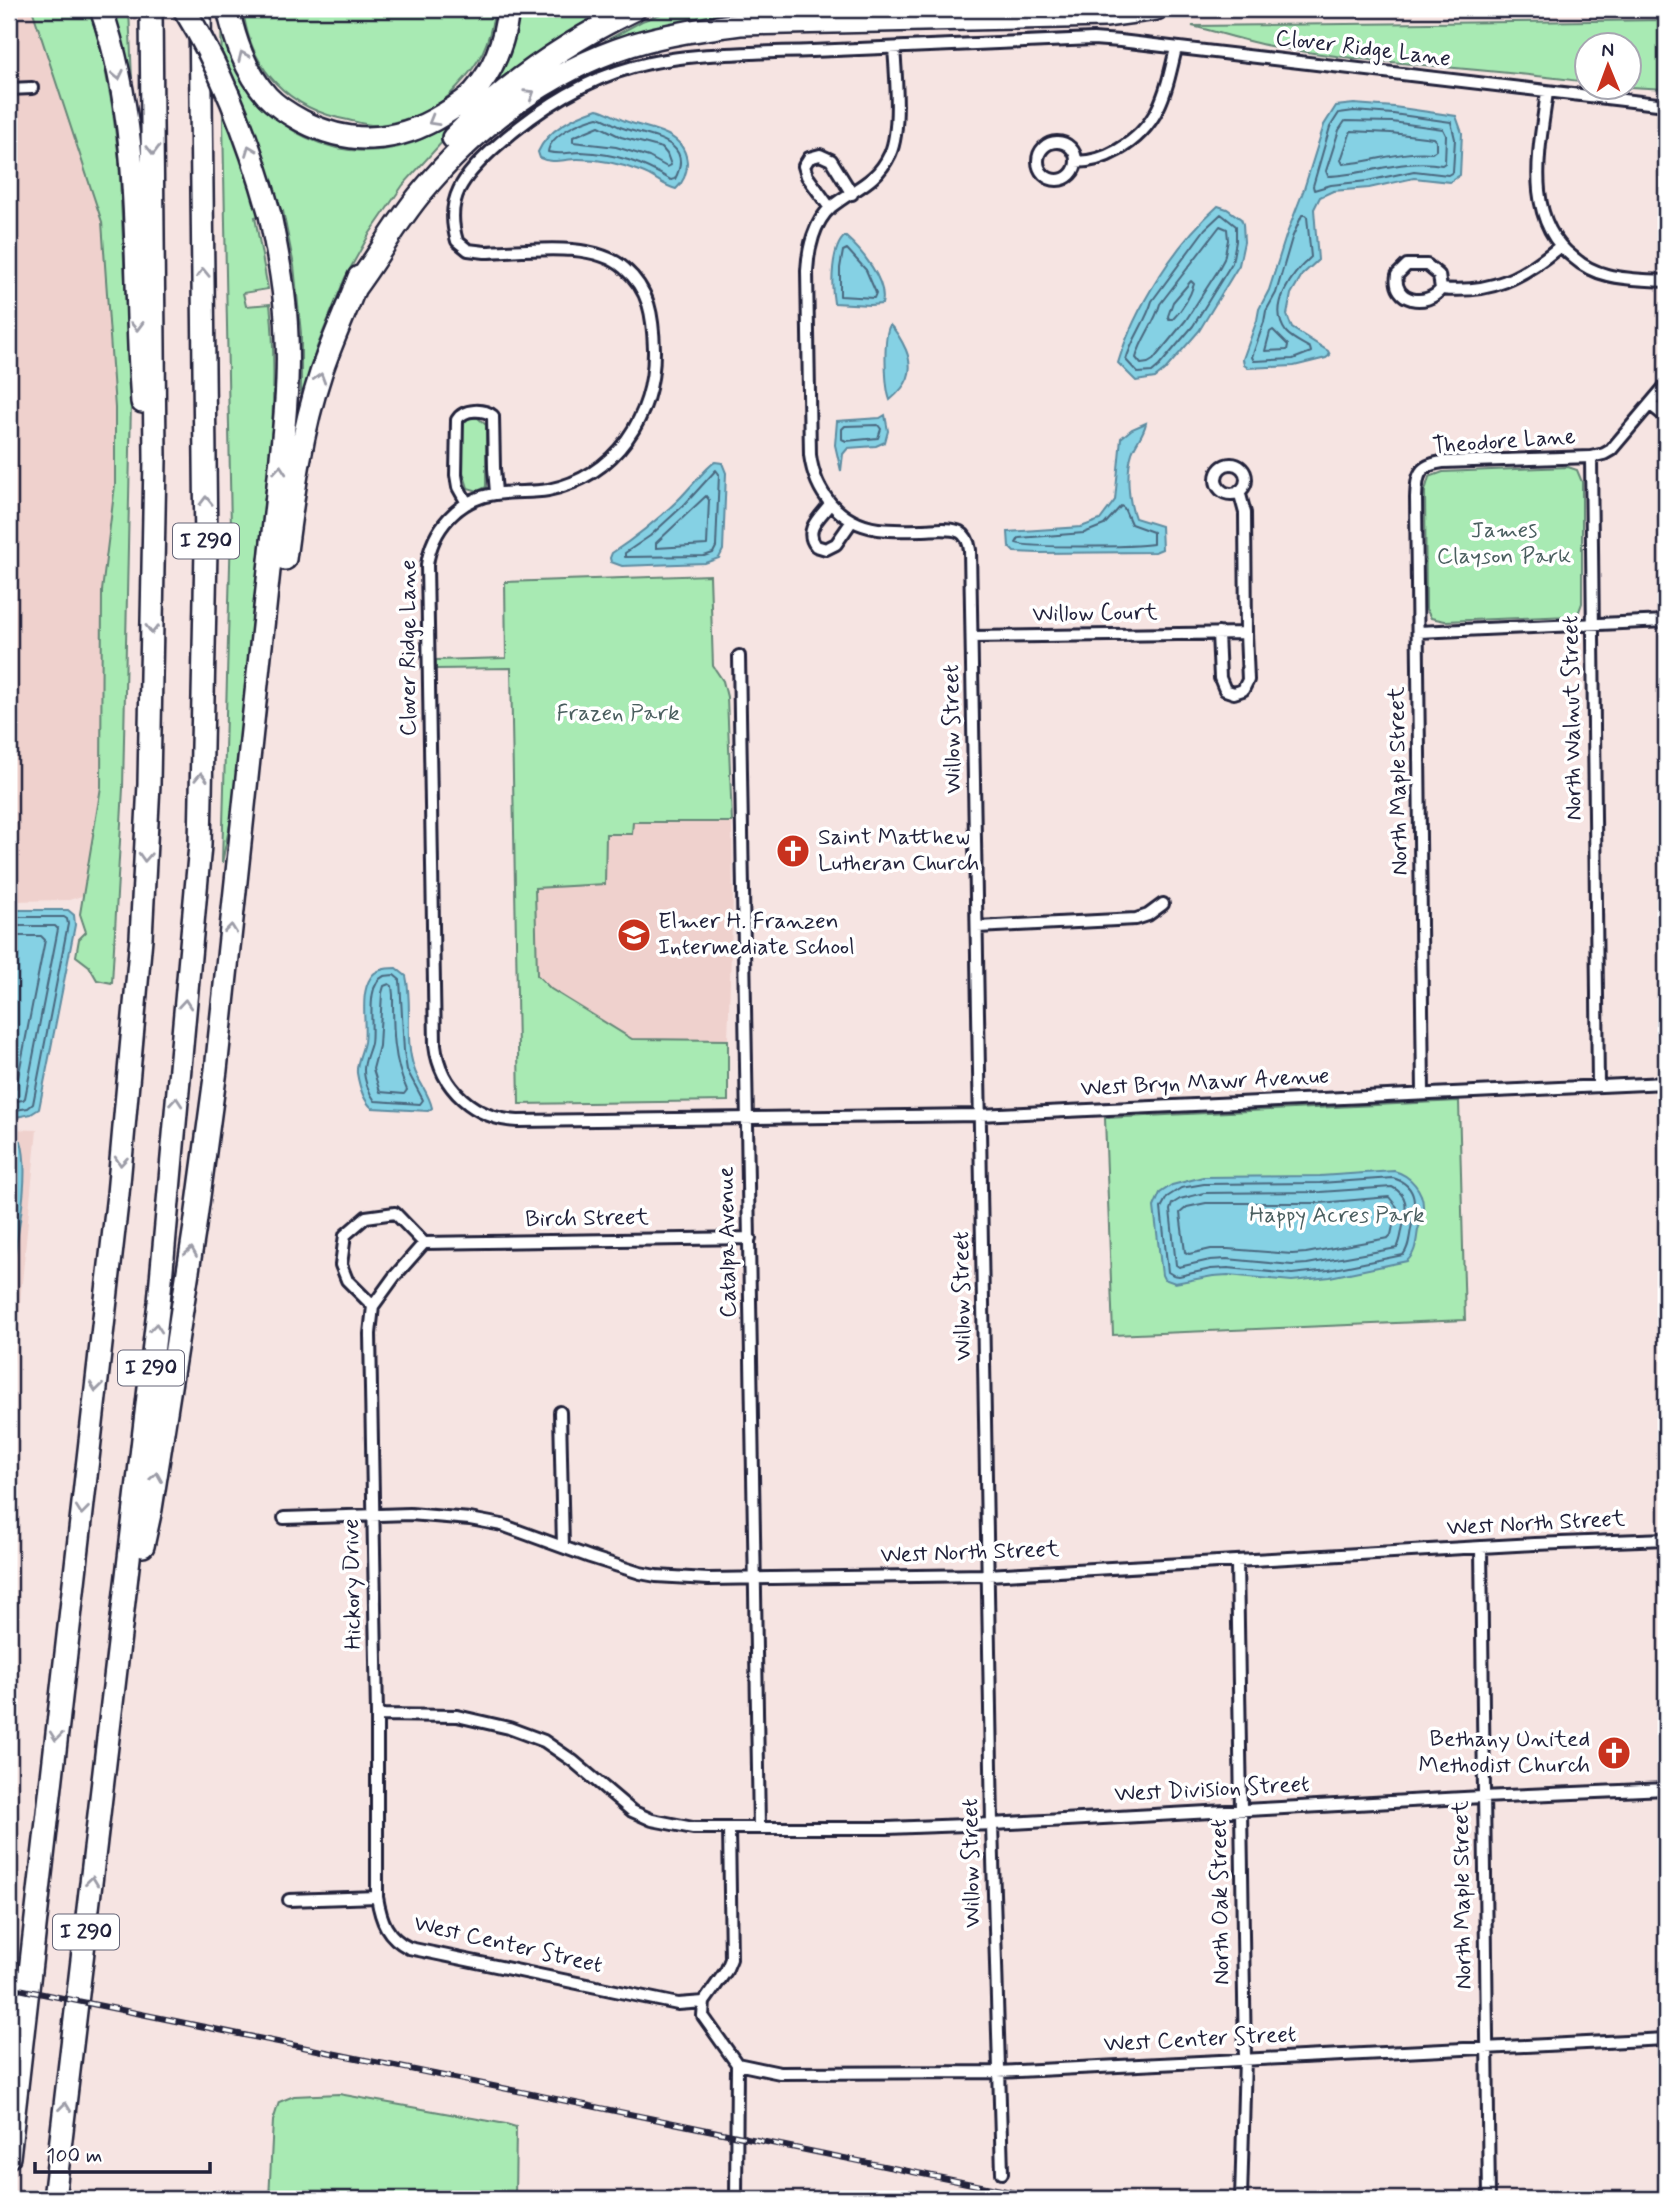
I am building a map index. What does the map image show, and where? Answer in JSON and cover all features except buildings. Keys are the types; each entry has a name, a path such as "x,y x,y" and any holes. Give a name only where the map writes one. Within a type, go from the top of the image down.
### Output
{"highway":[{"path":"101,9 108,27 120,80 128,134 138,345 154,561"},
{"name":"I 290","path":"9,2157 118,1194 141,938 149,784 155,459 150,9"},
{"path":"117,1664 151,1509 216,1070 286,396 287,337 283,283 270,215 256,164 233,105 217,69 184,9"},
{"name":"I 290","path":"54,2199 159,1302 200,845 206,549 200,9"},
{"path":"228,9 234,36 243,58 268,97 287,113 311,126 337,136 370,139 397,135 426,126 474,92 498,55 506,30 508,9"},
{"path":"249,757 264,711 300,459 321,374 365,262 383,229 407,195 481,110 537,65 590,31 635,9"},
{"path":"354,289 391,232 423,190 463,147 495,118 530,93 571,70 632,45 690,31 740,24 1105,16 1156,9"}],"street":[{"name":"Clover Ridge Lane","path":"746,1118 507,1120 481,1112 456,1093 437,1056 427,565 430,549 441,527 467,503 496,494 539,492 570,483 602,466 623,446 640,419 650,393 654,368 650,304 638,282 621,265 606,256 576,250 476,251 461,246 456,236 454,209 457,193 466,175 516,129 579,88 631,67 676,59 1093,39 1666,105"},
{"path":"1076,162 1091,162 1111,154 1129,144 1146,129 1165,94 1176,47"},
{"name":"Willow Street","path":"894,48 894,144 877,175 830,208 811,241 807,271 810,455 813,475 830,504 852,521 876,529 950,530 964,536 971,550 992,1824 1002,2173"},
{"path":"9,89 32,88"},
{"path":"1546,92 1541,134 1539,195 1545,221 1559,247 1579,262 1607,275 1666,281"},
{"path":"830,208 807,176 804,166 809,158 820,155 831,160 852,194"},
{"path":"1441,289 1472,290 1507,282 1531,270 1559,247"},
{"path":"1591,457 1610,451 1666,385"},
{"path":"1651,405 1666,417"},
{"path":"467,503 458,487 456,475 457,420 460,414 487,412 494,416 496,494"},
{"name":"Theodore Lane","path":"1421,471 1430,465 1444,462 1591,457"},
{"name":"North Walnut Street","path":"1591,457 1598,1084"},
{"name":"North Maple Street","path":"1421,471 1416,483 1416,498 1423,1093"},
{"path":"1218,634 1220,681 1225,690 1234,693 1243,691 1247,683 1245,513 1239,491"},
{"path":"830,504 810,530 816,546 826,549 836,544 852,521"},
{"path":"1418,632 1666,621"},
{"name":"Willow Court","path":"972,637 1246,633"},
{"name":"Catalpa Avenue","path":"738,656 745,923 759,1827"},
{"path":"977,927 1131,920 1148,915 1163,904"},
{"name":"West Bryn Mawr Avenue","path":"746,1118 980,1115 1598,1084 1666,1083"},
{"path":"395,1213 425,1243 394,1277 373,1307 347,1280 341,1265 345,1235 366,1217 395,1213"},
{"name":"Birch Street","path":"425,1243 750,1238"},
{"name":"Hickory Drive","path":"373,1307 370,1334 377,1715 377,1897"},
{"path":"560,1412 563,1547"},
{"name":"West North Street","path":"284,1518 410,1514 481,1521 502,1525 590,1557 656,1576 755,1579 988,1574 1666,1539"},
{"name":"North Maple Street","path":"1481,1548 1489,2199"},
{"name":"North Oak Street","path":"1237,1562 1245,2058 1241,2199"},
{"path":"377,1715 457,1716 509,1728 544,1741 573,1760 632,1811 652,1820 693,1828 729,1828 731,1959 726,1971 704,2001 703,2016 737,2064 736,2199"},
{"name":"West Division Street","path":"729,1828 887,1828 992,1824 1666,1789"},
{"path":"289,1900 377,1897"},
{"name":"West Center Street","path":"377,1897 387,1931 409,1948 678,2004 704,2001"},
{"name":"West Center Street","path":"737,2064 780,2073 998,2072 1666,2039"}],"shaded area":[{"path":"9,9 32,9 102,222 115,408 115,485 102,591 101,787 85,895 69,900 9,901"},
{"name":"Elmer H. Franzen Intermediate School","path":"633,822 732,822 733,895 728,1040 632,1039 551,989 537,976 535,887 605,884 606,834"},
{"path":"9,1129 37,1130 9,1414"}],"green space":[{"path":"32,9 89,9 102,53 119,159 131,402 123,788 112,983 97,980 89,966 76,956 79,939 86,932 80,914 101,787 102,591 115,485 115,408 102,222"},
{"path":"112,9 129,9 133,104"},
{"path":"243,9 495,9 483,52 465,79 447,97 419,114 375,125 327,115 308,107 276,83 254,51"},
{"path":"519,9 616,9 463,119 403,185 370,233 345,278 317,347 301,402 301,333 294,266 283,211 255,217 268,289 243,293 246,306 270,304 274,366 272,429 232,814 222,863 231,528 221,20 245,85 277,119 306,137 337,148 368,151 400,147 431,135 459,116 485,91 504,63 516,32"},
{"path":"674,9 946,10 755,15 573,59 642,21"},
{"path":"1666,20 1666,89 1644,88 1644,32 1574,32 1574,81 1309,52 1260,44 1192,26"},
{"path":"469,418 478,418 486,425 486,487 478,491 468,488 463,472 462,425"},
{"name":"James Clayson Park","path":"1568,467 1577,470 1582,482 1582,603 1578,614 1445,621 1431,618 1426,609 1425,491 1429,477 1443,472"},
{"name":"Frazen Park","path":"710,575 713,666 723,681 727,697 732,822 633,822 632,834 606,834 605,884 535,888 537,975 551,989 632,1039 728,1040 728,1101 519,1104 511,668 436,669 436,660 506,658 505,582"},
{"name":"Happy Acres Park","path":"1459,1101 1465,1320 1113,1335 1105,1118"},
{"path":"339,2094 516,2127 515,2199 269,2199 273,2121 279,2102 294,2096"}],"water":[{"path":"1354,104 1456,116 1462,133 1460,175 1450,182 1414,178 1369,188 1333,191 1320,197 1314,209 1318,260 1302,275 1291,294 1287,315 1292,328 1328,351 1330,355 1294,366 1248,368 1243,359 1324,125 1336,106"},
{"path":"597,109 624,121 657,130 681,145 687,164 684,178 678,187 671,188 646,174 610,162 586,159 549,161 540,158 538,152 542,144 555,130"},
{"path":"1218,206 1241,219 1243,224 1244,242 1239,265 1199,331 1164,371 1155,378 1136,381 1118,363 1134,321 1172,258 1186,239"},
{"path":"845,236 877,276 883,295 882,304 834,303 832,277 835,258 840,241"},
{"path":"890,325 904,347 910,365 905,384 890,400 886,340"},
{"path":"885,415 888,431 885,442 876,446 848,448 843,454 841,471 835,445 837,421 880,418"},
{"path":"1146,423 1130,461 1129,495 1135,518 1161,526 1162,549 1155,552 1038,553 1014,552 1009,547 1008,532 1081,527 1100,520 1115,500 1121,438"},
{"path":"715,462 722,463 726,473 723,550 719,558 705,563 622,566 611,562 612,553 661,516"},
{"path":"9,910 68,910 74,915 75,925 39,1109 31,1114 11,1118 9,1118"},
{"path":"396,968 406,976 411,1057 431,1103 432,1108 428,1111 372,1108 360,1087 357,1065 365,1034 364,1000 367,984 376,972"},
{"path":"9,1135 21,1141 25,1171 20,1224 9,1279"},
{"path":"1394,1171 1415,1185 1423,1202 1415,1247 1407,1261 1330,1277 1292,1281 1228,1275 1175,1283 1164,1279 1162,1275 1154,1207 1160,1193 1172,1185 1203,1177 1320,1176"}],"railway":[{"path":"9,1987 1045,2199"}],"place":[{"name":"Saint Matthew Lutheran Church","path":"793,851"},
{"name":"Elmer H. Franzen Intermediate School","path":"634,935"},
{"name":"Bethany United Methodist Church","path":"1614,1753"}]}
